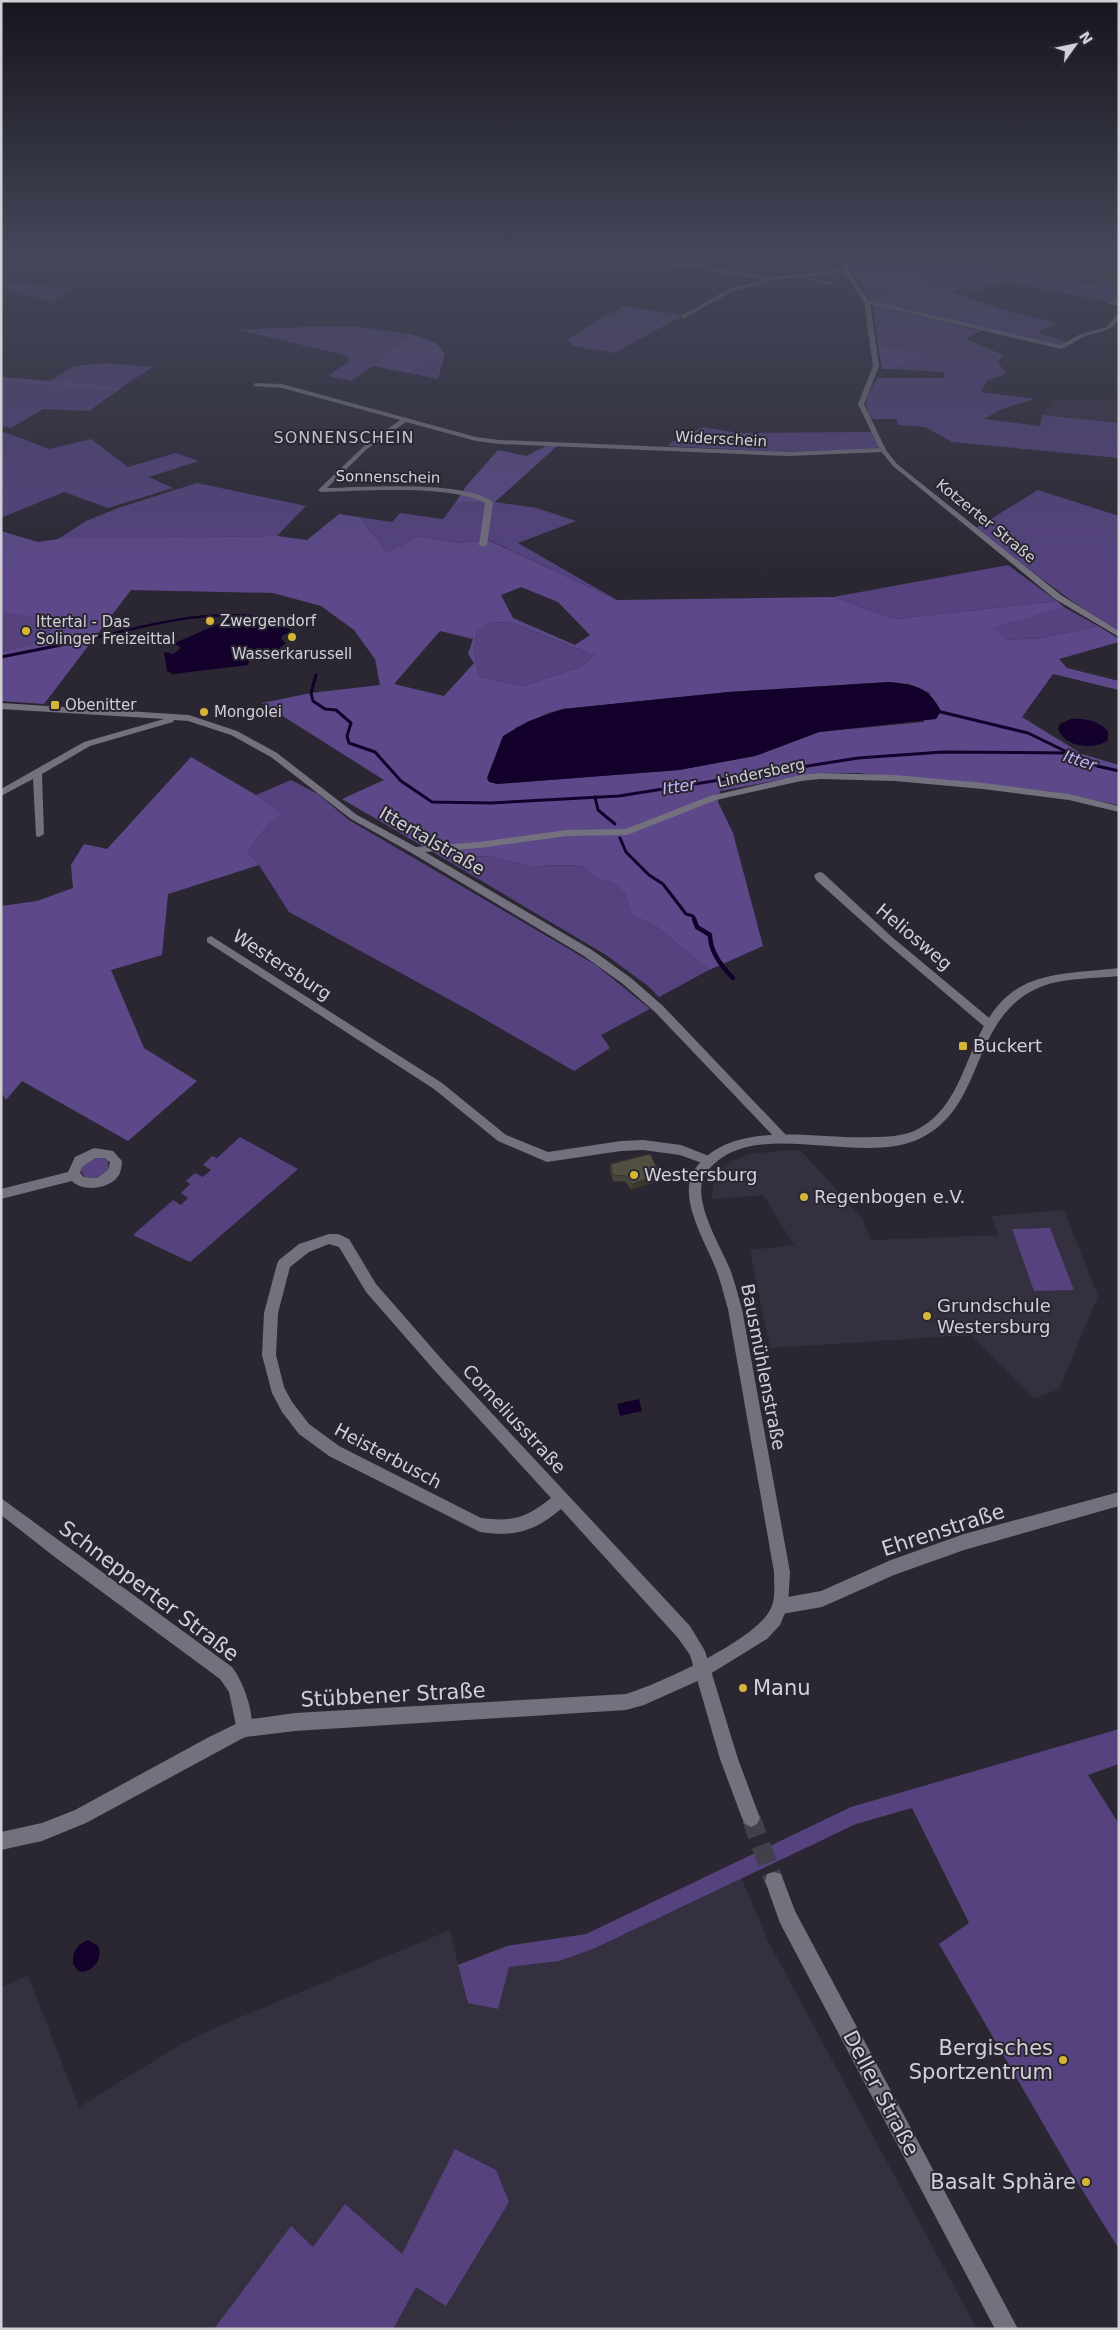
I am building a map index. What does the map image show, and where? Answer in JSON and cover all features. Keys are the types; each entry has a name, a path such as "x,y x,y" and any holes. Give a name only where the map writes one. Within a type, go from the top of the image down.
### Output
{"street":[{"name":"Kotzerter Straße","path":"875,361 876,366 861,404 884,450 896,465 1058,597 1119,635"},
{"path":"255,385 282,386 406,419"},
{"name":"Widerschein","path":"406,419 476,439 788,454 884,450"},
{"name":"Sonnenschein","path":"406,419 365,448 321,490 424,490 461,493 483,498 489,502 483,545"},
{"name":"Ittertalstraße","path":"1,706 179,717 213,724 246,739 274,755 354,817 414,850 588,953 627,981 659,1009 783,1139"},
{"path":"1,793 86,744 179,717"},
{"path":"37,772 39,834"},
{"name":"Lindersberg","path":"414,850 479,845 567,833 627,832 718,796 801,778 820,776 895,778 983,786 1069,797 1119,809"},
{"name":"Heliosweg","path":"819,875 860,915 990,1024"},
{"name":"Westersburg","path":"211,940 438,1086 502,1138 547,1158 620,1146 643,1145 682,1150 710,1161"},
{"name":"Bausmühlenstraße","path":"782,1606 782,1572 735,1309 725,1273 699,1213 696,1186 699,1174 721,1151 736,1145 783,1139 879,1144 906,1139 930,1129 943,1120 952,1110 965,1081 975,1051 990,1024 1005,1003 1028,988 1050,982 1119,972"},
{"path":"1,1194 74,1175"},
{"name":"Corneliusstraße","path":"284,1264 304,1248 329,1239 344,1243 371,1288 684,1632 697,1651 703,1670"},
{"name":"Heisterbusch","path":"284,1264 271,1313 269,1355 277,1388 287,1407 304,1429 341,1456 480,1525 505,1529 529,1522 561,1499"},
{"name":"Ehrenstraße","path":"782,1606 822,1599 891,1568 964,1542 1119,1499"},
{"name":"Schnepperter Straße","path":"1,1505 62,1553 226,1673 233,1680 237,1691 244,1729"},
{"name":"Stübbener Straße","path":"1,1840 42,1832 80,1817 244,1729 295,1722 626,1702 670,1687 703,1670 761,1633 771,1624 782,1606"},
{"path":"703,1670 729,1759 751,1818"},
{"name":"Deller Straße","path":"774,1881 795,1931 1007,2329"}],"shaded area":[{"path":"349,361 379,361 351,381 328,376"},
{"path":"379,361 432,361 409,373 373,366"},
{"path":"432,361 443,361 438,379 409,373"},
{"path":"881,361 912,361 891,369 882,369"},
{"path":"911,361 999,361 1006,374 987,381 981,392 1034,399 1002,409 984,419 1040,426 1042,415 1119,423 1119,458 952,442 925,427 899,425 896,419 872,419 866,402 868,394 877,378 945,378 944,372 891,369"},
{"path":"105,363 153,367 122,387 48,382 74,366"},
{"path":"1,377 122,387 117,391 1,382"},
{"path":"1,382 117,391 89,411 43,409 11,428 1,426"},
{"path":"1053,399 1119,400 1119,423 1042,415"},
{"path":"703,427 738,433 871,432 879,447 871,449 781,452 667,446"},
{"path":"1,431 49,449 91,439 128,467 176,453 199,461 149,477 173,488 108,508 64,492 1,518"},
{"path":"548,445 557,446 495,502 455,503 467,485 498,450 526,456"},
{"path":"197,483 306,506 277,536 58,539 86,521 118,508"},
{"path":"1038,490 1119,516 1119,631 1063,595 976,528"},
{"path":"495,502 537,508 576,521 518,543 617,600 489,540 461,543 420,536 387,552 359,517 392,522 400,513 443,519 455,503"},
{"path":"339,514 359,517 387,552 420,536 461,543 488,540 617,600 833,597 895,619 1057,601 1064,607 993,628 1007,640 1041,638 1098,626 1119,639 1119,642 1059,659 1067,668 1119,681 1119,690 1053,674 1022,717 1082,754 1119,765 1119,805 1054,792 857,773 818,773 720,791 718,802 733,833 763,946 709,970 656,926 632,915 625,894 612,882 597,879 581,865 531,866 486,856 443,858 342,799 384,780 262,703 311,693 380,685 375,659 354,630 321,606 273,593 131,590 44,704 1,701 1,652 32,644 62,622 1,612 1,531 38,542 64,538 277,536 307,540","holes":["521,587 558,602 590,635 575,645 513,618 501,595","511,622 594,655 581,667 524,686 479,677 474,653 476,633 487,623","440,631 473,639 468,654 474,663 444,696 394,684","889,682 909,684 930,693 924,722 819,732 755,756 679,770 497,784 515,728 548,713 563,709 729,692"]},
{"path":"1008,565 1057,601 895,619 833,597"},
{"path":"1064,607 1098,626 1041,638 1007,640 992,628"},
{"name":"Ittertal - Das Solinger Freizeittal","path":"1,612 63,621 32,644 1,652"},
{"path":"239,618 254,619 290,629 291,632 283,635 281,639 286,643 264,661 257,659 249,661 248,665 173,674 167,671 164,652 173,654 181,648 177,645 168,646 225,621"},
{"path":"511,622 594,655 581,667 524,686 479,677 474,653 476,633 487,623"},
{"path":"889,682 906,684 926,692 941,711 936,719 819,732 755,756 679,770 497,784 489,782 487,778 503,736 529,721 563,709 729,692"},
{"path":"1071,719 1086,720 1100,725 1108,731 1108,740 1088,746 1066,740 1058,729 1060,724"},
{"path":"191,757 256,795 283,814 270,822 247,852 259,865 168,894 162,955 111,970 144,1048 197,1081 128,1141 22,1081 6,1100 1,1092 1,906 37,901 73,888 71,865 84,844 107,849"},
{"path":"291,780 318,794 349,820 596,965 650,1009 601,1035 610,1048 574,1071 474,1013 289,912 259,865 247,852 270,822 283,814 256,795"},
{"path":"486,856 531,866 581,865 597,879 612,882 625,894 632,915 656,926 709,970 659,997 648,986 606,955 443,858"},
{"path":"240,1137 298,1169 190,1262 133,1235 173,1200 181,1205 188,1198 181,1193 190,1184 186,1181 195,1173 203,1177 211,1170 203,1165 212,1156 217,1158"},
{"name":"Grundschule Westersburg","path":"800,1150 824,1176 863,1220 871,1240 998,1235 992,1216 1064,1210 1098,1296 1059,1389 1034,1399 971,1335 770,1348 750,1250 794,1245 763,1195 711,1199 715,1179 722,1169 734,1160 750,1154"},
{"path":"101,1157 108,1161 108,1170 97,1178 85,1177 81,1171 82,1167 92,1158"},
{"path":"1050,1228 1074,1290 1034,1291 1012,1229"},
{"path":"639,1399 642,1411 620,1416 617,1404"},
{"name":"Bergisches Sportzentrum","path":"1119,1729 1119,1764 1088,1775 1119,1824 1119,2249 1074,2177 939,1944 969,1923 912,1808 856,1824 593,1949 559,1961 509,1967 498,2009 468,2003 458,1965 507,1946 586,1934 851,1807"},
{"path":"741,1877 769,1943 977,2329 1,2329 1,1988 28,1975 79,2107 178,2046 212,2029 450,1930 468,2003 480,2004 509,1967 559,1960 593,1949"},
{"path":"88,1940 98,1946 99,1959 87,1971 78,1971 73,1964 74,1952 81,1944"},
{"path":"455,2149 496,2170 509,2202 446,2306 416,2287 393,2329 214,2329 291,2226 313,2247 345,2204 402,2254"}],"building":[{"name":"Westersburg","path":"650,1154 660,1174 632,1184 626,1176 613,1175 611,1164"}],"waterway":[{"name":"Itter","path":"86,640 184,618 233,615 285,621"},
{"name":"Itter","path":"86,640 91,639"},
{"name":"Itter","path":"1,657 86,640"},
{"name":"Itter","path":"316,675 311,693 313,701 325,709 336,710 351,723 347,736 349,743 375,752 401,781 432,802 491,803 595,797"},
{"path":"937,711 1028,733 1067,752"},
{"name":"Itter","path":"595,797 619,796 858,758 943,752 1068,753 1089,760 1097,766 1119,771"},
{"path":"595,797 598,810 615,824"},
{"path":"620,838 626,852 649,875 663,884 686,914 693,916 695,920"},
{"path":"694,919 697,927 710,935 710,941 717,958 733,978"}],"tunnel":[{"path":"751,1818 774,1881"}],"place":[{"name":"Zwergendorf","path":"210,621"},
{"name":"Ittertal - Das Solinger Freizeittal","path":"26,631"},
{"name":"Wasserkarussell","path":"292,637"},
{"name":"Obenitter","path":"55,705"},
{"name":"Mongolei","path":"204,712"},
{"name":"Buckert","path":"963,1046"},
{"name":"Westersburg","path":"634,1175"},
{"name":"Regenbogen e.V.","path":"804,1197"},
{"name":"Grundschule Westersburg","path":"927,1316"},
{"name":"Manu","path":"743,1688"},
{"name":"Bergisches Sportzentrum","path":"1063,2060"},
{"name":"Basalt Sphäre","path":"1086,2182"}],"district":[{"name":"SONNENSCHEIN","path":"344,437"}]}
